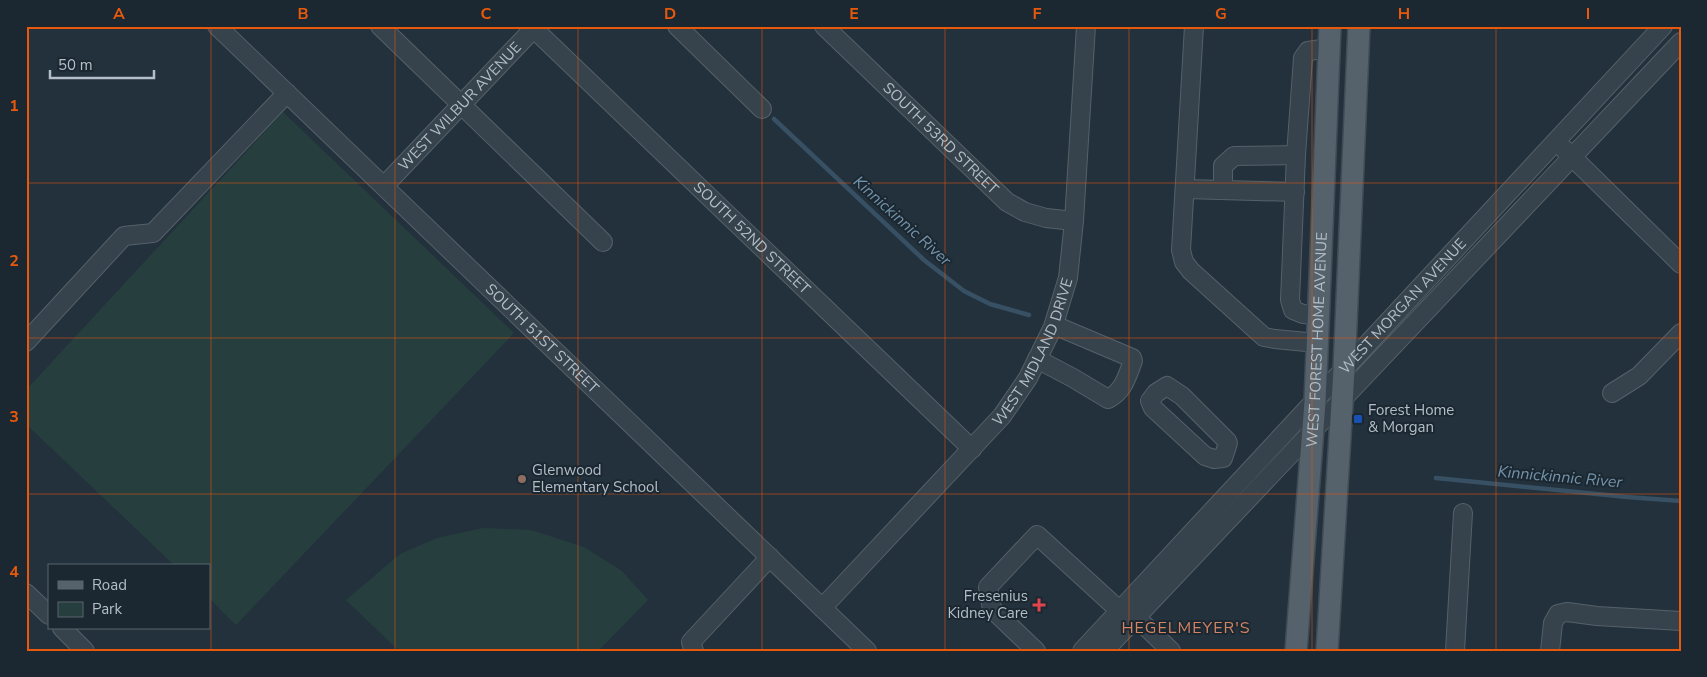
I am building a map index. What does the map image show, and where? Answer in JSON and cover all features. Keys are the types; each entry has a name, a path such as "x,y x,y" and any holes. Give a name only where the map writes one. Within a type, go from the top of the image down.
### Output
{"main road":[{"name":"WEST FOREST HOME AVENUE","path":"1296,651 1315,402 1330,26"},
{"name":"WEST FOREST HOME AVENUE","path":"1327,651 1344,370 1359,26"}],"street":[{"name":"SOUTH 51ST STREET","path":"217,26 867,651"},
{"path":"380,26 603,242"},
{"path":"676,26 762,109"},
{"name":"SOUTH 53RD STREET","path":"824,26 1007,202 1025,212 1046,218 1074,221"},
{"name":"WEST MIDLAND DRIVE","path":"822,608 1002,416 1028,378 1054,325 1068,278 1074,221 1086,26"},
{"path":"1194,26 1181,250 1184,262 1191,271 1264,337 1317,343"},
{"name":"WEST MORGAN AVENUE","path":"1082,651 1663,26"},
{"name":"WEST WILBUR AVENUE","path":"384,186 462,105 533,27"},
{"name":"SOUTH 52ND STREET","path":"533,27 972,449"},
{"name":"WEST MORGAN AVENUE","path":"1104,651 1681,42"},
{"path":"1318,315 1302,314 1293,310 1290,300 1294,192 1303,58 1308,51 1329,48"},
{"path":"26,342 124,236 153,233 287,93"},
{"path":"1556,141 1681,264"},
{"path":"1223,190 1223,166 1234,156 1296,156"},
{"path":"1185,189 1294,192"},
{"path":"1037,359 1108,399 1116,395 1121,389 1133,361 1132,358 1054,325"},
{"path":"1612,393 1639,376 1681,333"},
{"path":"1167,386 1182,396 1227,441 1224,458 1214,459 1205,456 1180,434 1153,408 1150,401 1156,393 1167,386"},
{"path":"1224,458 1243,478"},
{"path":"1454,651 1463,513"},
{"path":"1036,651 992,610 988,587 1037,535 1119,610 1137,618 1171,651"},
{"path":"694,651 691,642 770,558"},
{"path":"26,593 48,614"},
{"path":"1550,651 1552,627 1558,614 1567,612 1597,616 1681,621"},
{"path":"64,630 85,651"}],"green space":[{"path":"283,112 514,333 236,625 210,599 210,564 173,564 26,424 26,390"},
{"path":"483,528 531,530 584,547 622,571 648,600 598,651 399,651 346,600 400,554 437,538"}],"waterway":[{"name":"Kinnickinnic River","path":"774,119 924,260 964,291 990,304 1029,315"},
{"name":"Kinnickinnic River","path":"1436,478 1681,501"}],"place":[{"name":"Forest Home & Morgan","path":"1358,419"},
{"name":"Glenwood Elementary School","path":"522,479"},
{"name":"Fresenius Kidney Care","path":"1039,605"}],"district":[{"name":"HEGELMEYER'S","path":"1186,628"}]}
